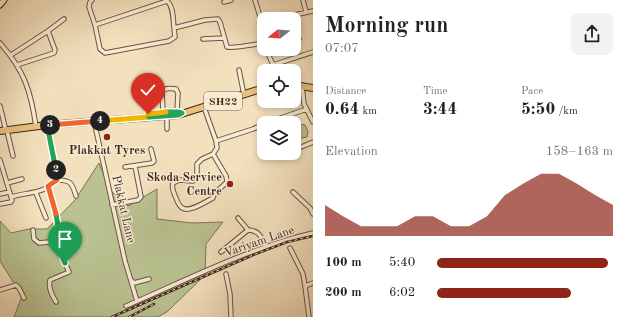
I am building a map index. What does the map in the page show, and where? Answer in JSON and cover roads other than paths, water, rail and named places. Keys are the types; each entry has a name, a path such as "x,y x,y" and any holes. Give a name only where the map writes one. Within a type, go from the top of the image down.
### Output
{"main road":[{"path":"0,5 4,0"},
{"path":"302,86 313,88"},
{"name":"SH22","path":"3,129 77,118 165,114 178,115 180,113 257,90"},
{"name":"SH22","path":"36,125 165,114"}],"street":[{"path":"92,0 89,4 100,49 105,52 169,41 175,37 170,2 167,1 95,25"},
{"path":"224,2 231,0"},
{"path":"255,0 259,12"},
{"path":"303,0 306,12"},
{"path":"301,13 313,10"},
{"path":"11,55 64,19"},
{"path":"174,28 205,20 218,19 227,47 230,48 257,43"},
{"path":"17,65 54,53 55,50 48,31"},
{"path":"203,39 224,38"},
{"path":"0,43 11,55 30,92 34,107 36,125"},
{"path":"276,64 313,52"},
{"path":"239,70 244,94"},
{"path":"302,86 303,100 313,122"},
{"path":"168,129 162,91 163,89 176,89 178,93 180,113"},
{"path":"0,106 3,129 13,156"},
{"path":"204,107 216,140 217,148 213,154 202,159 197,164 196,179 193,181 179,180 173,183 172,189 177,200 180,206 185,209 189,209 213,198 214,194 227,182 226,176 213,154"},
{"path":"287,116 307,109"},
{"name":"Plakkat Lane","path":"94,121 112,205 137,301"},
{"path":"47,125 57,180"},
{"path":"216,140 257,127"},
{"path":"301,147 313,142"},
{"path":"125,167 152,163 154,161 151,149"},
{"path":"0,160 2,174 7,183 11,197 11,202 0,204"},
{"path":"112,205 138,200 141,197 135,166"},
{"path":"7,183 22,179"},
{"path":"11,197 26,193 36,193 57,180 66,180 72,185 76,196"},
{"path":"48,186 58,221 63,258 69,272 50,280 50,290 56,302"},
{"path":"0,194 10,192"},
{"path":"293,192 310,208 313,214"},
{"path":"36,193 46,218"},
{"path":"238,218 248,230"},
{"path":"33,230 34,239 38,243 60,240"},
{"path":"221,252 248,230 254,230 262,236 266,247"},
{"name":"Variyam Lane","path":"126,306 212,268 266,247 313,233"},
{"path":"290,248 303,274 309,317"},
{"path":"226,274 230,294 231,317"},
{"path":"131,279 134,282 149,279"},
{"path":"305,286 313,282"},
{"path":"0,290 16,285 24,298"}],"railway":[{"path":"112,317 253,255 287,242 313,236"},
{"path":"129,317 154,304"}],"place":[{"name":"Plakkat Tyres","path":"107,137"},
{"name":"Skoda Service Centre","path":"230,184"}]}
